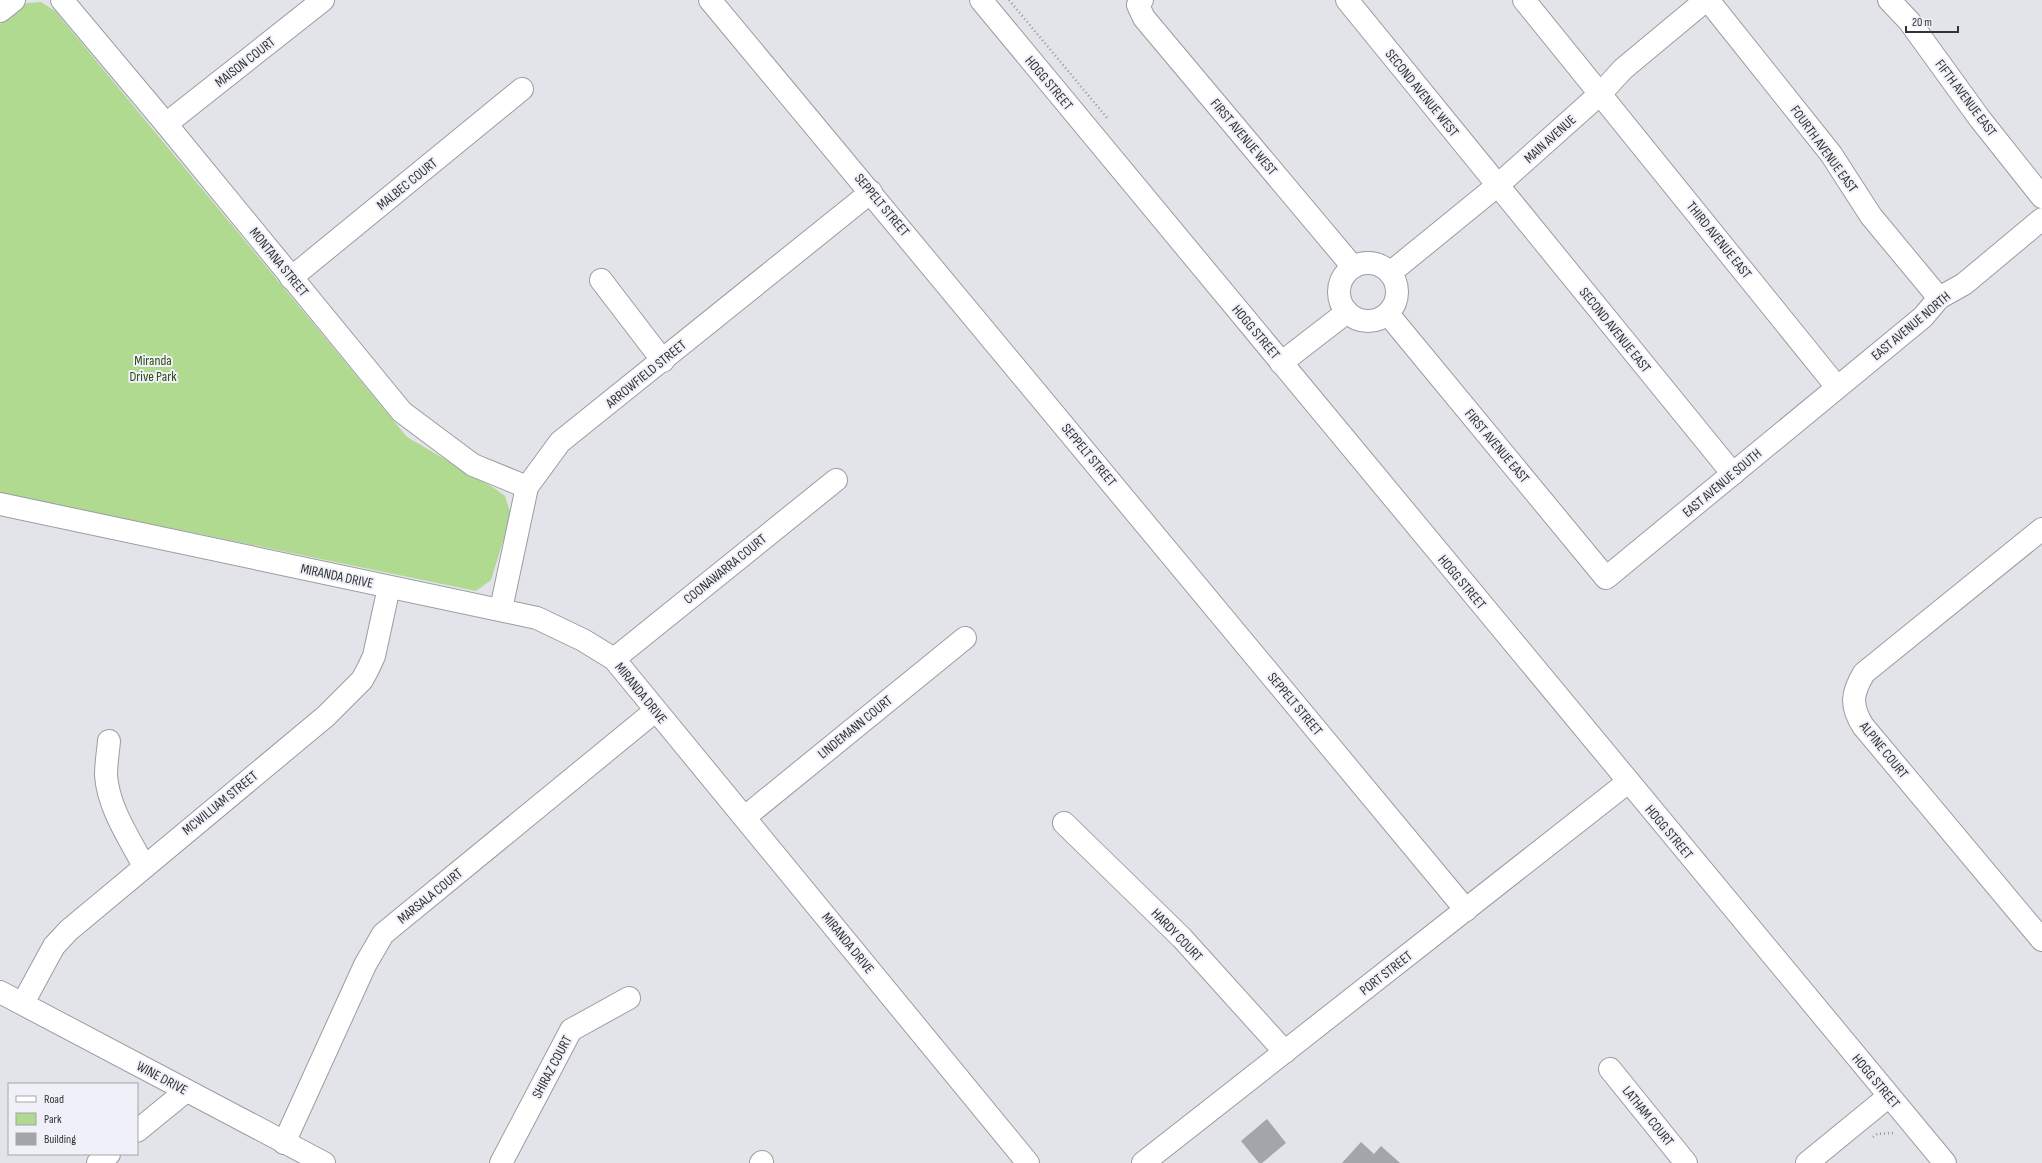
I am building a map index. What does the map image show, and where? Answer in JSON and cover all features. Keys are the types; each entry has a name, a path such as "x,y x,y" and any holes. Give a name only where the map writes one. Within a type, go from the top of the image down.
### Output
{"street":[{"path":"0,11 14,0"},
{"name":"MONTANA STREET","path":"62,0 166,124 402,412 474,465 527,487"},
{"name":"MAISON COURT","path":"166,124 323,0"},
{"name":"SEPPELT STREET","path":"710,0 1466,910"},
{"name":"HOGG STREET","path":"981,0 1945,1163"},
{"name":"SECOND AVENUE WEST","path":"1347,0 1498,185"},
{"name":"THIRD AVENUE EAST","path":"1524,0 1601,93 1837,387"},
{"name":"MAIN AVENUE","path":"1390,272 1498,185 1601,93 1623,70 1707,0"},
{"name":"FOURTH AVENUE EAST","path":"1707,0 1830,154 1870,216 1939,298"},
{"name":"FIFTH AVENUE EAST","path":"1889,0 1909,21 1980,119 2042,197"},
{"name":"FIRST AVENUE WEST","path":"1140,2 1144,18 1353,268"},
{"name":"MALBEC COURT","path":"291,278 522,89"},
{"name":"SECOND AVENUE EAST","path":"1498,185 1733,474"},
{"name":"ARROWFIELD STREET","path":"501,609 527,487 560,442 663,361 871,192"},
{"name":"EAST AVENUE NORTH","path":"1837,387 1923,318 1939,298 1964,284 2042,219"},
{"path":"1362,264 1372,264 1382,266 1390,272 1394,279 1398,294 1396,302 1388,314 1371,322 1353,317 1346,312 1340,296 1340,288 1342,280 1353,268 1362,264"},
{"path":"601,280 663,361"},
{"path":"1281,363 1346,312"},
{"name":"FIRST AVENUE EAST","path":"1388,314 1606,578"},
{"name":"EAST AVENUE SOUTH","path":"1606,578 1837,387"},
{"name":"COONAWARRA COURT","path":"614,659 836,480"},
{"name":"MIRANDA DRIVE","path":"0,504 389,587 501,609 537,618 584,640 614,659 1028,1163"},
{"name":"ALPINE COURT","path":"2042,529 1864,673 1857,685 1853,701 1857,716 1863,726 2042,940"},
{"name":"MCWILLIAM STREET","path":"23,1003 54,946 69,930 326,716 362,680 374,656 389,587"},
{"name":"LINDEMANN COURT","path":"745,817 966,638"},
{"name":"MARSALA COURT","path":"284,1142 364,965 383,934 656,711"},
{"path":"109,741 106,775 111,800 124,829 144,866"},
{"name":"PORT STREET","path":"1143,1163 1628,782"},
{"name":"HARDY COURT","path":"1064,823 1182,938 1285,1052"},
{"name":"WINE DRIVE","path":"0,992 324,1163"},
{"name":"SHIRAZ COURT","path":"501,1163 571,1030 629,998"},
{"name":"LATHAM COURT","path":"1610,1069 1686,1163"},
{"path":"138,1130 186,1091"},
{"path":"1807,1163 1889,1096"},
{"path":"98,1163 108,1155"}],"green space":[{"name":"Miranda Drive Park","path":"41,2 55,11 407,437 505,496 511,515 491,580 476,591 0,493 0,24 27,3"}],"building":[{"path":"1267,1119 1286,1143 1262,1163 1259,1163 1241,1141"},
{"path":"1361,1142 1374,1154 1381,1146 1400,1163 1342,1163"}]}
